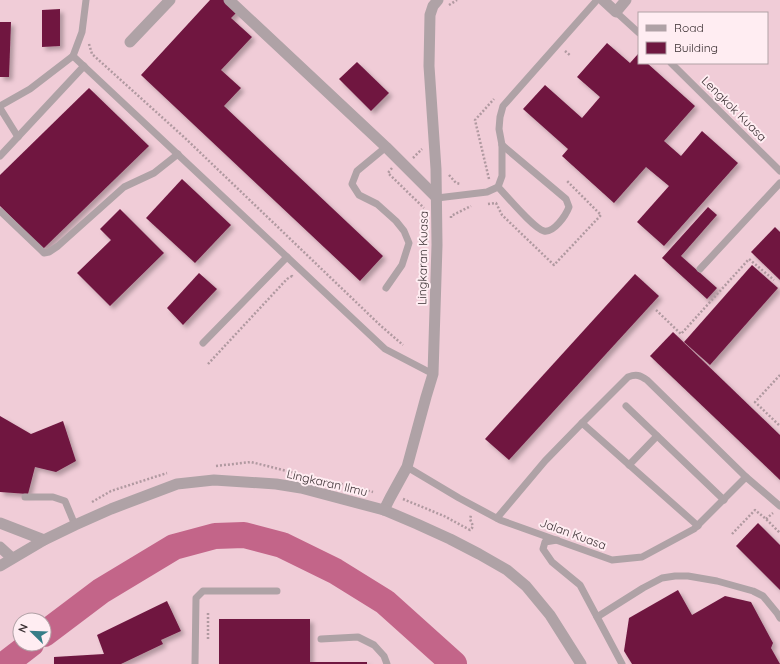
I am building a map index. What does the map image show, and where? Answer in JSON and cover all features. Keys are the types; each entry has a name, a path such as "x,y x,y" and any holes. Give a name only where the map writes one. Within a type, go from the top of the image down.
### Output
{"street":[{"path":"130,42 170,0"},
{"path":"229,0 386,147 437,198"},
{"name":"Lingkaran Kuasa","path":"384,510 407,467 433,374 437,198 429,66 430,15 438,0"},
{"path":"603,0 616,12 626,0"},
{"name":"Lingkaran Ilmu","path":"0,566 44,540 75,525 111,509 177,484 214,480 276,484 301,488 384,510 450,539 507,570 526,586 550,615 581,664"},
{"path":"0,523 44,540"},
{"path":"0,547 12,558"}],"lane":[{"path":"18,137 0,107 30,89 73,56 82,32 86,0"},
{"path":"437,198 487,192 498,186 502,176 502,145 499,129 503,106 597,0"},
{"path":"616,12 638,32"},
{"path":"73,56 385,349 433,374"},
{"name":"Lengkok Kuasa","path":"672,64 780,171"},
{"path":"0,156 84,66"},
{"path":"498,186 535,226 544,231 549,231 555,227 566,214 569,207 566,199 502,145"},
{"path":"386,147 357,171 352,184 360,195 377,204 396,221 404,231 409,243 402,265 386,288"},
{"path":"0,211 44,253 49,252 58,246 124,188 154,173 178,154"},
{"path":"700,269 780,183"},
{"path":"202,343 287,257"},
{"path":"497,518 545,461 628,377 634,375 641,376 648,380 746,477 780,506"},
{"path":"626,406 724,500"},
{"path":"582,423 698,526"},
{"path":"629,465 657,436"},
{"name":"Jalan Kuasa","path":"407,467 459,498 497,518 612,560 642,557 694,529 746,477"},
{"path":"25,497 53,497 65,501 75,525"},
{"path":"557,540 545,542 542,549 552,562 580,585 622,664"},
{"path":"597,617 662,578 688,576 717,581 753,591 763,596 780,618"},
{"path":"196,664 196,598 203,591 277,591"},
{"path":"321,639 358,636 374,646 384,656 387,664"}],"path":[{"path":"88,43 92,54 185,138 381,326 407,348"},
{"path":"562,48 571,56"},
{"path":"398,160 388,173 426,209"},
{"path":"482,205 496,203 502,215 554,265 601,215 566,180"},
{"path":"450,224 451,216 468,206 476,206"},
{"path":"656,310 681,334 749,259 774,280"},
{"path":"208,364 287,279 292,276 297,280"},
{"path":"780,376 755,402 780,426"},
{"path":"214,467 251,462 295,473"},
{"path":"91,503 111,491 170,472"},
{"path":"325,480 362,489 390,498"},
{"path":"401,498 444,516 470,530 473,526 470,519 474,509"},
{"path":"732,534 755,510 780,533"}],"shaded area":[{"path":"0,0 780,0 780,664 0,664"}],"building":[{"path":"210,0 226,0 238,11 231,18 252,37 221,70 241,88 224,106 383,256 360,281 141,75"},
{"path":"60,9 60,46 42,47 42,10"},
{"path":"0,22 11,22 9,77 0,77"},
{"path":"607,43 630,63 638,54 638,64 648,64 695,106 664,141 681,156 702,131 738,163 664,246 637,222 669,186 646,167 614,203 562,156 568,149 523,109 545,85 582,118 600,97 577,77"},
{"path":"357,62 389,93 371,111 339,79"},
{"path":"89,88 149,146 43,249 0,206 0,175"},
{"path":"182,179 231,225 195,263 146,218"},
{"path":"708,207 717,215 681,256 717,288 707,299 662,258"},
{"path":"120,209 164,253 110,306 77,273 111,240 100,229"},
{"path":"775,227 780,232 780,280 751,252"},
{"path":"752,265 778,288 710,365 684,342"},
{"path":"199,273 217,289 183,325 167,308"},
{"path":"635,274 659,296 509,460 485,439"},
{"path":"673,332 780,435 780,480 650,356"},
{"path":"0,416 31,434 63,421 76,461 56,472 35,467 28,494 0,492"},
{"path":"758,523 780,545 780,590 736,546"},
{"path":"678,590 692,615 725,596 751,602 773,643 771,648 780,664 632,664 624,651 629,618"},
{"path":"167,601 181,631 161,640 163,644 121,664 54,664 54,657 104,654 97,635"},
{"path":"219,619 310,619 310,662 367,662 367,664 219,664"}],"waterway":[{"path":"52,628 101,591 174,547 215,536 244,535 282,545 335,571 385,602 454,664"},
{"path":"5,664 21,652"}]}
